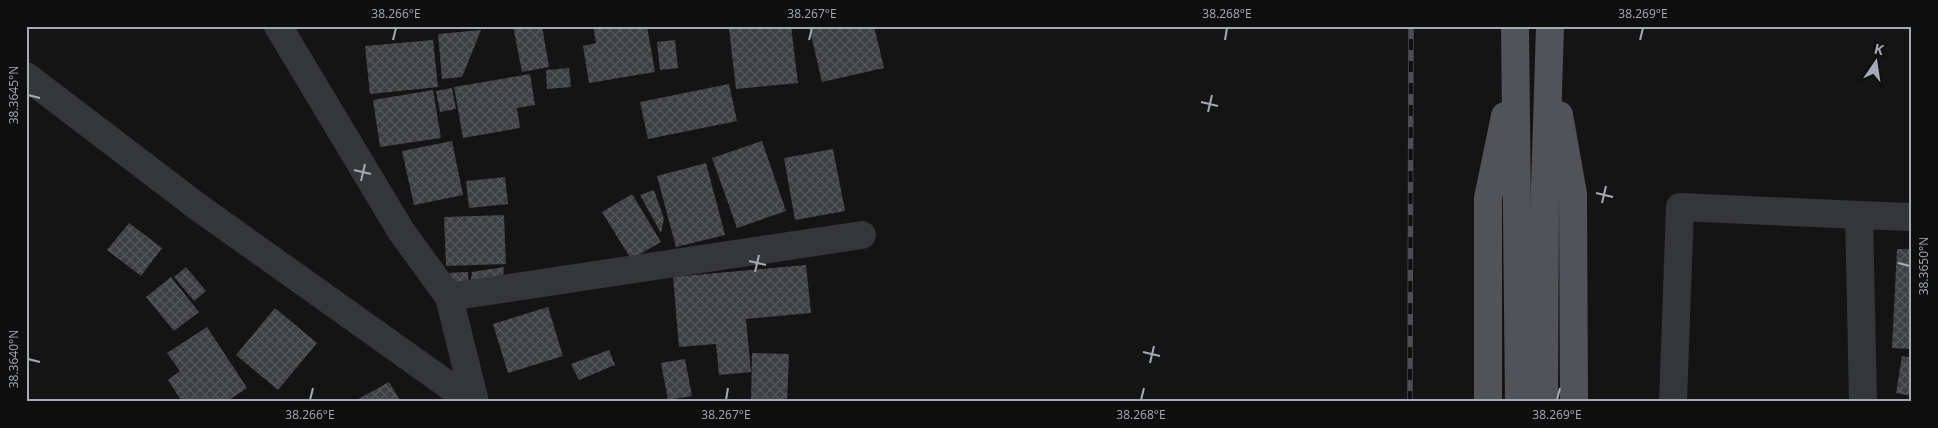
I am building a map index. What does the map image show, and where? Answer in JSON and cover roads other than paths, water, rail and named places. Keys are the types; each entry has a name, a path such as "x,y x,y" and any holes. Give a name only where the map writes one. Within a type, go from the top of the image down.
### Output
{"main road":[{"path":"1515,26 1519,402"},
{"path":"1544,402 1545,188 1550,26"},
{"path":"1549,60 1573,194 1574,402"},
{"path":"1488,402 1488,198 1516,63"}],"street":[{"path":"283,27 401,231 449,297 473,402"},
{"path":"26,76 198,207 473,402"},
{"path":"1673,402 1680,207 1912,217"},
{"path":"1859,215 1863,402"},
{"path":"449,297 862,235"}],"railway":[{"path":"1410,402 1411,26"}]}
